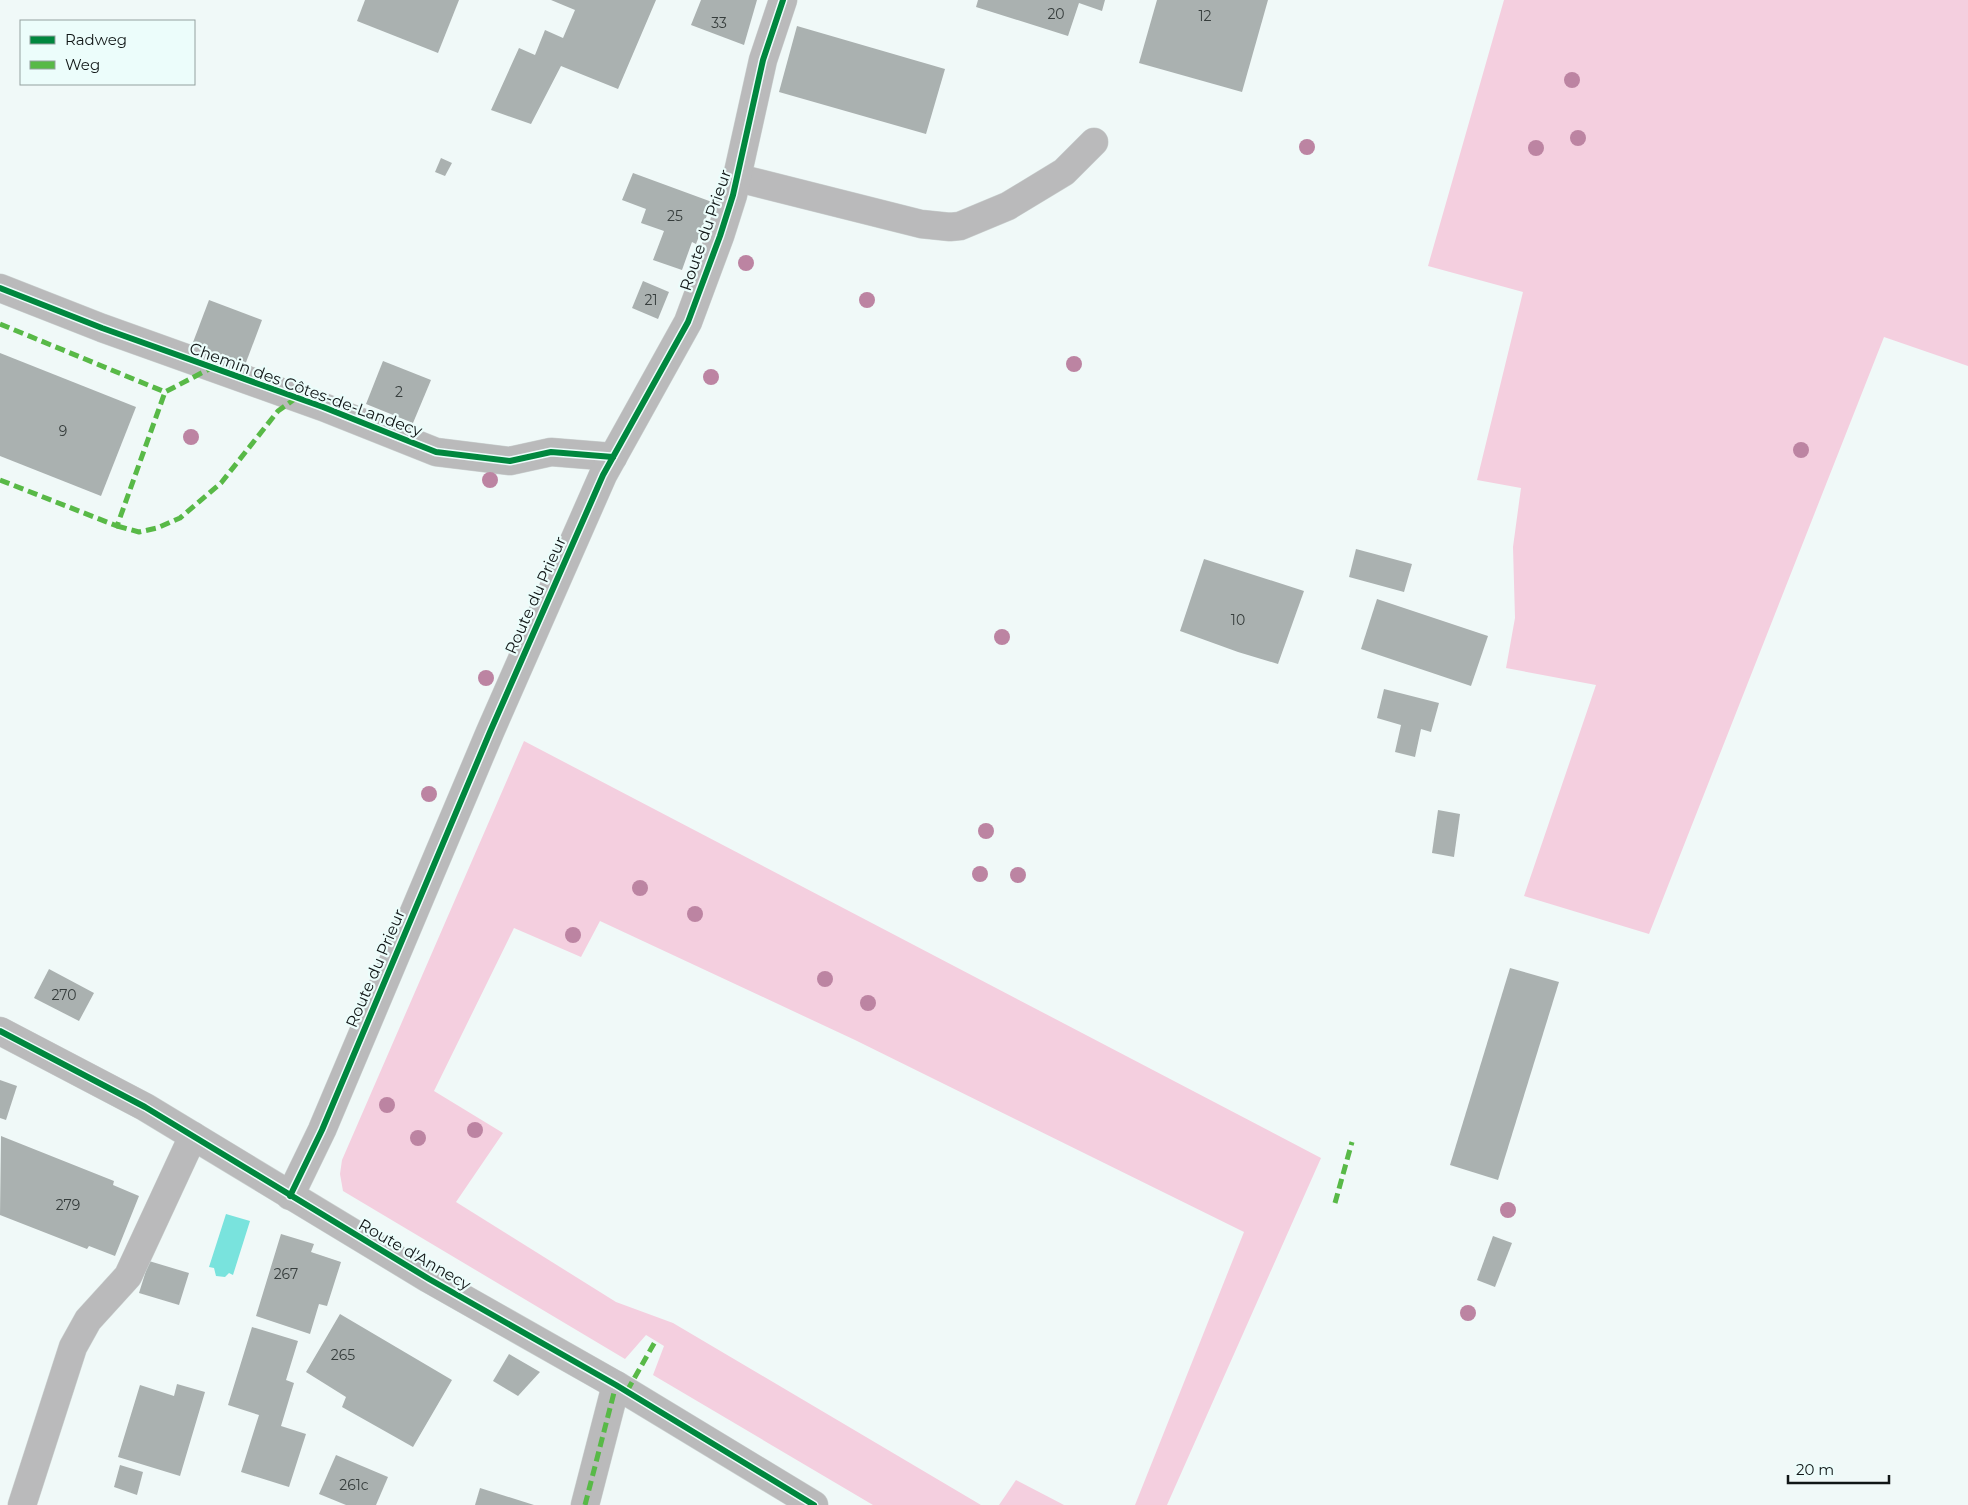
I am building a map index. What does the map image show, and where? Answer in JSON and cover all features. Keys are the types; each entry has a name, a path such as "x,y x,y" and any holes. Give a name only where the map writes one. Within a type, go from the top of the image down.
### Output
{"street":[{"name":"Route du Prieur","path":"290,1196 322,1130 490,732 603,475 688,322 720,236 738,178 764,60 783,0"},
{"path":"738,178 921,224 950,227 972,221 1008,206 1064,172 1094,142"},
{"name":"Chemin des Côtes-de-Landecy","path":"0,288 102,328 323,407 436,452 510,461 551,452 613,457"},
{"name":"Route d'Annecy","path":"0,1031 145,1107 429,1279 616,1385 814,1505"},
{"path":"22,1505 72,1347 88,1320 128,1276 193,1136"},
{"path":"585,1505 616,1385"}],"shaded area":[{"path":"1504,0 1968,0 1968,366 1884,337 1649,934 1524,896 1596,685 1506,668 1515,618 1513,547 1521,488 1477,480 1523,292 1428,266"},
{"path":"524,741 1321,1158 1167,1505 1135,1505 1244,1232 855,1040 600,921 581,957 514,928 434,1091 503,1133 456,1202 616,1302 673,1323 981,1505 873,1505 653,1375 664,1346 646,1335 625,1359 343,1191 340,1174 342,1160"},
{"path":"1016,1480 1064,1505 999,1505"}],"water":[{"path":"226,1214 250,1221 233,1275 229,1273 225,1277 216,1276 214,1268 209,1267"}],"building":[{"path":"365,0 459,0 438,53 357,21"},
{"path":"551,0 656,0 618,89 561,66 531,124 491,110 519,48 535,55 545,30 563,38 575,10"},
{"path":"701,0 757,0 744,45 691,25"},
{"path":"978,0 1105,0 1102,11 1079,3 1068,36 976,7"},
{"path":"1157,0 1268,0 1242,92 1139,63"},
{"path":"797,26 945,69 926,134 779,92"},
{"path":"441,158 452,163 445,176 435,172"},
{"path":"633,173 712,202 696,244 692,242 682,270 653,260 664,231 641,223 646,209 622,200"},
{"path":"643,281 669,292 658,319 632,308"},
{"path":"209,300 262,320 245,365 192,345"},
{"path":"0,353 136,407 101,496 0,456"},
{"path":"383,361 431,380 413,423 366,404"},
{"path":"1356,549 1412,564 1404,592 1349,577"},
{"path":"1204,559 1304,591 1278,664 1180,631"},
{"path":"1377,599 1488,636 1471,686 1361,649"},
{"path":"1384,689 1439,703 1431,732 1421,729 1415,757 1395,752 1401,725 1377,718"},
{"path":"1438,810 1460,814 1454,857 1432,853"},
{"path":"1510,968 1559,982 1498,1180 1450,1165"},
{"path":"49,969 94,993 79,1021 34,998"},
{"path":"0,1080 17,1086 6,1120 0,1118"},
{"path":"1,1136 114,1181 113,1185 139,1196 115,1256 89,1246 87,1249 0,1215"},
{"path":"281,1234 314,1244 311,1252 341,1262 327,1306 319,1304 310,1334 256,1316"},
{"path":"1493,1236 1512,1243 1495,1287 1477,1280"},
{"path":"149,1261 189,1273 179,1305 139,1293"},
{"path":"340,1314 452,1380 413,1447 342,1407 346,1397 306,1372"},
{"path":"252,1327 298,1341 286,1380 294,1383 281,1426 306,1434 289,1487 241,1472 259,1415 228,1405"},
{"path":"509,1354 540,1372 518,1396 493,1381"},
{"path":"177,1384 205,1392 180,1476 118,1457 140,1385 174,1396"},
{"path":"336,1455 388,1477 376,1505 346,1505 319,1494"},
{"path":"120,1465 143,1472 137,1495 114,1487"},
{"path":"480,1488 534,1505 475,1505"}],"marked path":[{"path":"0,324 165,392 211,368"},
{"path":"0,480 117,526 165,392"},
{"path":"117,526 139,532 157,528 180,518 221,483 278,411 296,398"},
{"path":"1335,1203 1352,1142"},
{"path":"627,1391 656,1340"},
{"path":"585,1505 616,1385"}],"cycle path":[{"path":"290,1196 322,1130 490,732 603,475 688,322 733,195 763,60 783,0"},
{"path":"0,288 102,328 323,407 436,452 510,461 551,452 613,457"},
{"path":"0,1031 145,1107 429,1279 616,1385 814,1505"}]}
